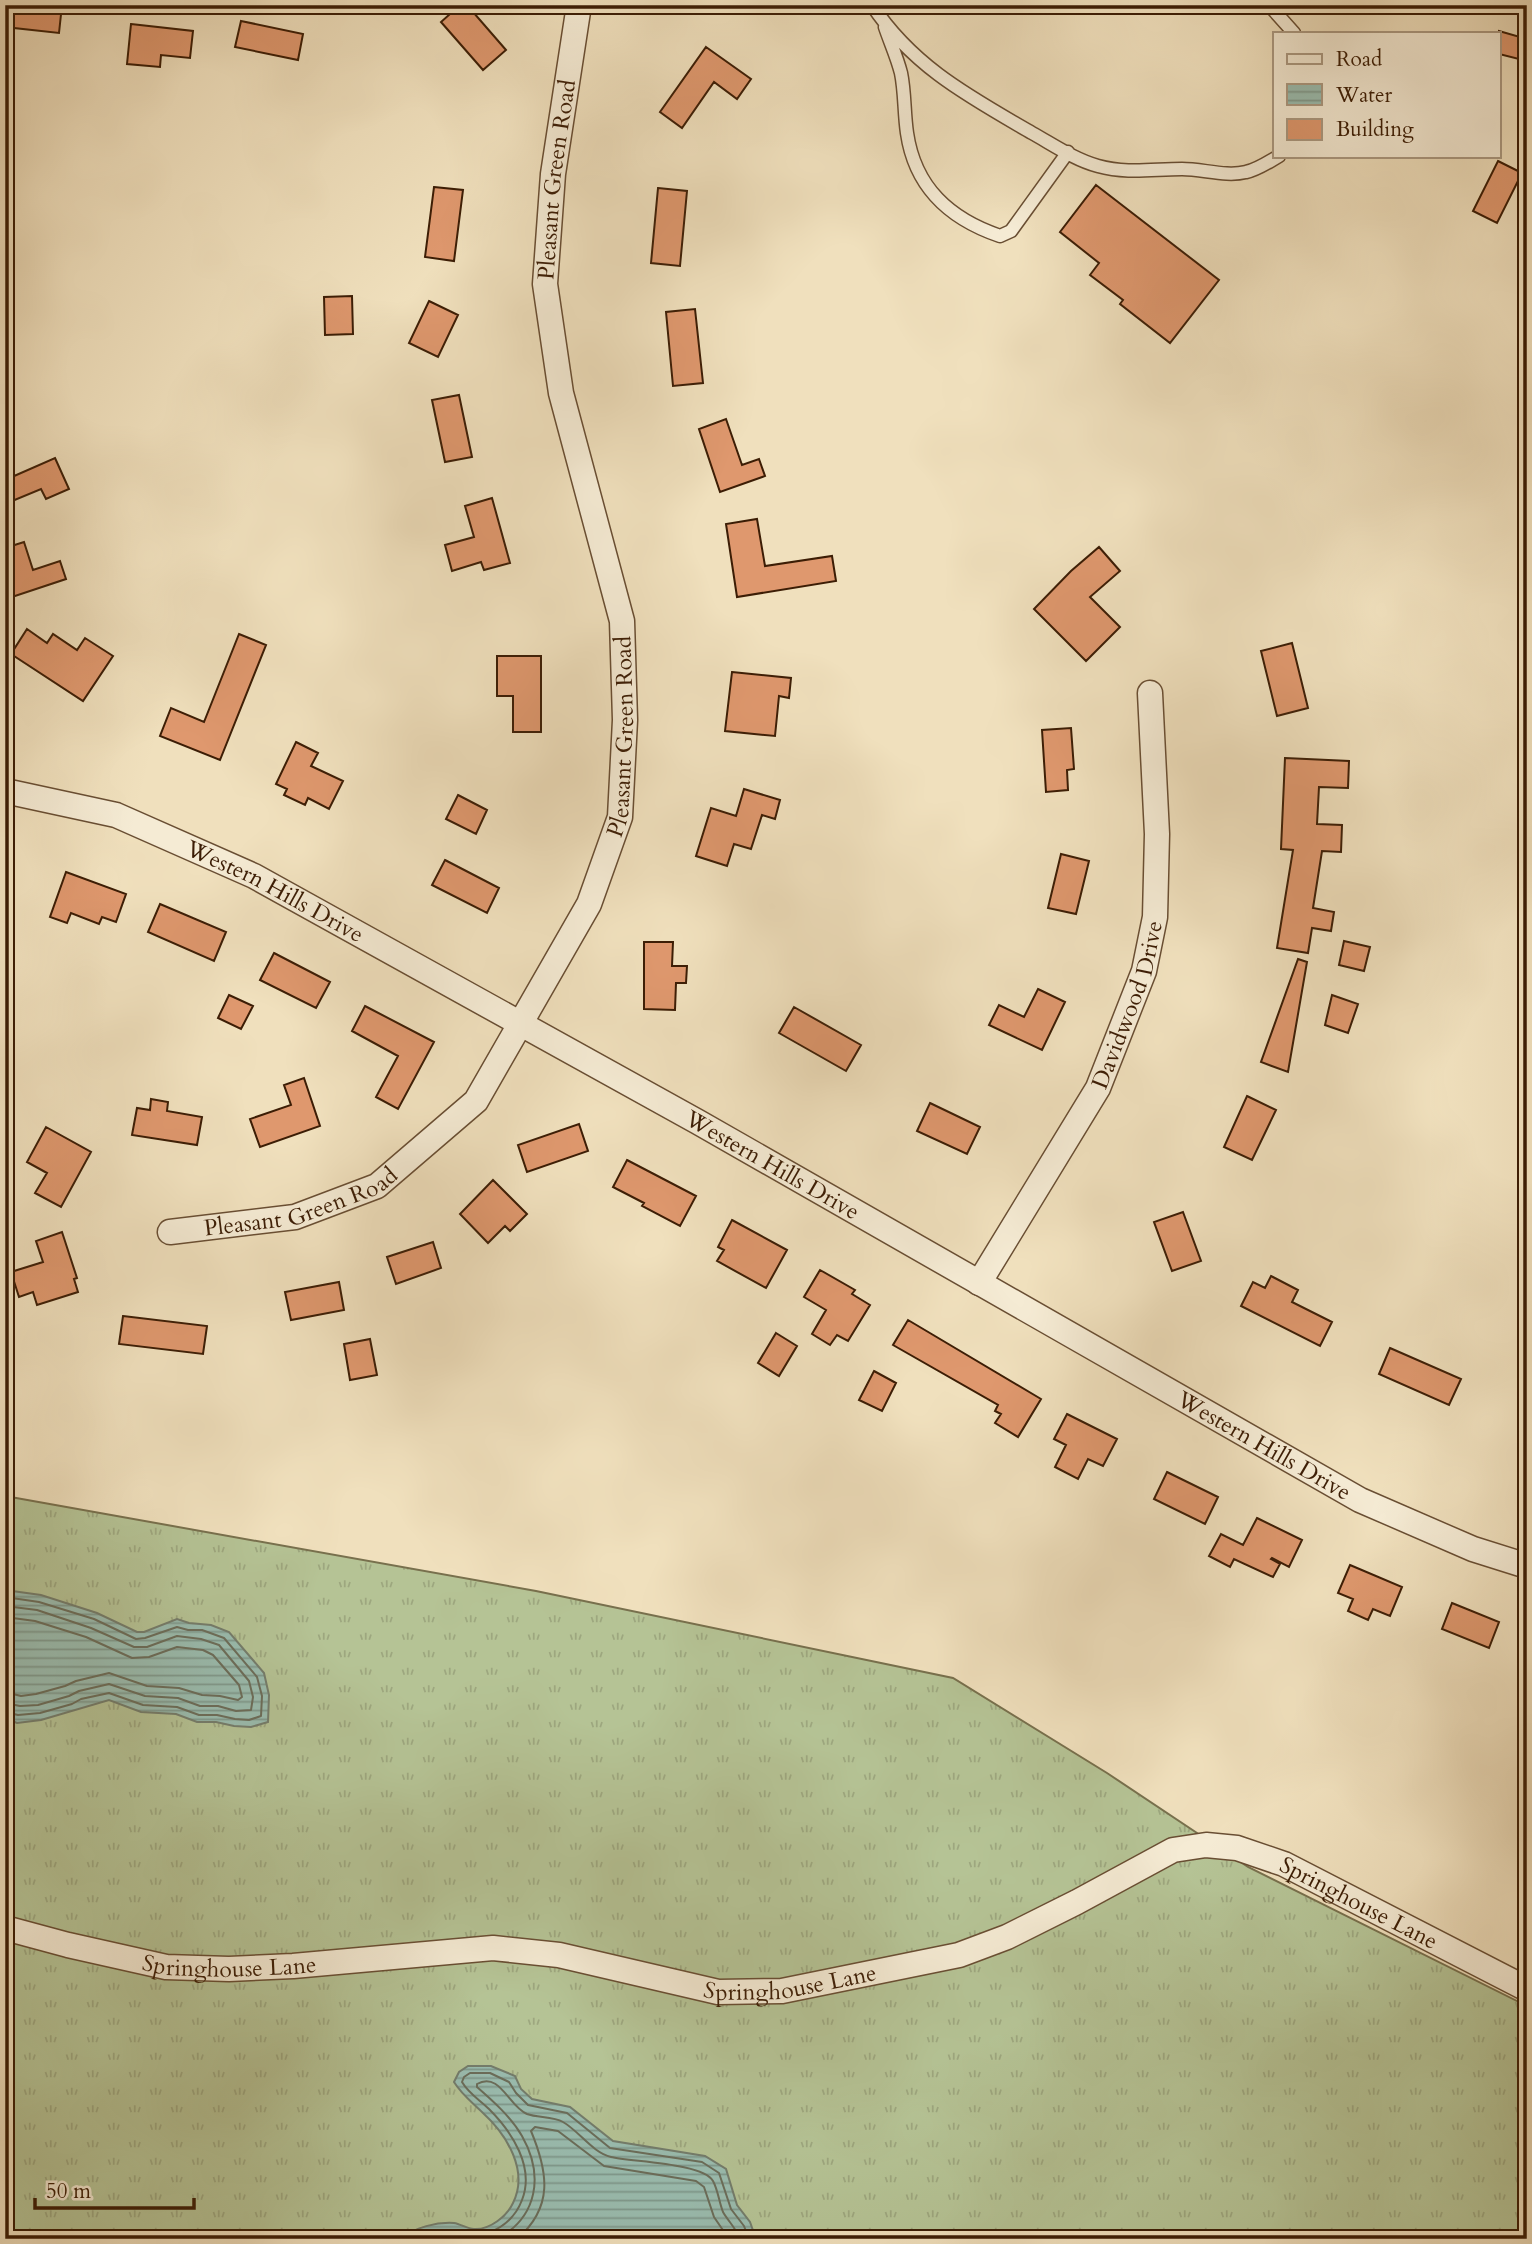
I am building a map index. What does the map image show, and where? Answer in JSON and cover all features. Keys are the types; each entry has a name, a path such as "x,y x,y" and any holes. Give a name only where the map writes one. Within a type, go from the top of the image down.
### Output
{"street":[{"name":"Pleasant Green Road","path":"170,1232 295,1217 377,1186 476,1101 589,904 620,817 625,720 622,621 561,393 545,284 554,174 579,5"},
{"name":"Davidwood Drive","path":"979,1283 1098,1088 1144,971 1155,917 1157,834 1150,693"},
{"name":"Western Hills Drive","path":"5,790 116,815 254,876 698,1122 1360,1500 1473,1549 1527,1566"},
{"name":"Springhouse Lane","path":"5,1928 166,1967 229,1969 293,1966 493,1948 559,1955 718,1992 782,1992 959,1955 1007,1937 1173,1850 1206,1844 1237,1848 1283,1864 1527,1989"}],"lane":[{"path":"872,5 884,23 929,69 960,92 1095,165 1124,172 1184,169 1246,172 1275,158"},
{"path":"1269,5 1293,32"},
{"path":"884,23 901,73 907,136 914,159 928,186 957,217 1000,236 1011,231 1068,152"}],"green space":[{"path":"5,1496 536,1591 953,1678 1107,1773 1248,1867 1527,2006 1527,2239 5,2239"}],"water":[{"path":"5,1590 41,1595 97,1613 137,1632 144,1632 177,1619 211,1625 229,1632 264,1673 269,1695 268,1722 251,1727 197,1722 176,1714 141,1712 109,1700 41,1720 17,1723 5,1718"},
{"path":"468,2066 491,2066 515,2076 521,2089 532,2099 570,2107 613,2141 705,2156 726,2169 737,2205 750,2222 756,2239 403,2239 419,2228 441,2223 480,2229 492,2225 507,2213 513,2203 518,2179 513,2154 492,2122 454,2082 459,2072"}],"building":[{"path":"5,5 62,5 59,33 5,27"},
{"path":"460,5 467,5 506,50 483,70 441,22"},
{"path":"241,21 303,34 298,60 235,47"},
{"path":"131,24 193,31 190,58 161,55 160,67 127,64"},
{"path":"1499,32 1527,39 1527,61 1500,54"},
{"path":"706,47 751,79 737,99 714,82 682,128 660,112"},
{"path":"1498,161 1522,173 1497,223 1473,211"},
{"path":"1096,185 1219,280 1170,343 1120,304 1123,300 1090,275 1099,263 1060,232"},
{"path":"434,187 463,190 454,261 425,257"},
{"path":"658,188 687,191 680,266 651,263"},
{"path":"352,296 353,334 325,335 324,297"},
{"path":"429,301 458,315 438,357 409,343"},
{"path":"695,309 703,383 673,386 666,312"},
{"path":"459,395 472,457 445,462 432,400"},
{"path":"726,419 742,465 759,459 765,476 720,492 699,429"},
{"path":"55,458 69,489 46,499 41,489 5,504 5,480"},
{"path":"492,498 510,563 484,570 481,562 452,571 445,545 474,537 465,506"},
{"path":"757,519 765,566 832,556 836,581 737,597 726,524"},
{"path":"24,542 33,570 60,561 66,579 9,598 5,585 5,548"},
{"path":"1099,547 1120,571 1090,597 1120,627 1086,661 1034,609"},
{"path":"27,629 47,643 53,634 77,650 85,638 113,656 83,701 11,654"},
{"path":"239,634 266,645 220,760 160,736 171,708 204,722"},
{"path":"1292,643 1308,708 1277,716 1261,651"},
{"path":"497,656 541,656 541,732 513,732 513,696 497,696"},
{"path":"732,672 791,678 789,698 779,696 775,736 725,731"},
{"path":"1071,728 1074,769 1067,770 1068,790 1046,792 1042,730"},
{"path":"296,742 318,753 311,766 343,781 329,809 308,798 305,805 284,795 287,789 276,784"},
{"path":"1285,758 1349,761 1348,788 1319,787 1317,824 1342,825 1341,852 1322,851 1313,908 1334,912 1331,931 1312,928 1308,953 1277,948 1293,850 1281,849"},
{"path":"744,789 780,800 775,819 762,815 751,849 734,844 727,866 696,856 711,808 736,816"},
{"path":"458,795 487,810 476,834 446,819"},
{"path":"1061,854 1089,861 1076,914 1048,908"},
{"path":"445,860 499,888 487,913 432,885"},
{"path":"66,872 126,894 116,922 102,917 99,924 71,913 67,923 50,917"},
{"path":"160,904 226,932 214,961 148,932"},
{"path":"1344,941 1370,947 1364,971 1339,965"},
{"path":"644,942 673,942 672,966 687,966 686,983 676,983 675,1010 644,1009"},
{"path":"274,953 330,982 316,1008 260,980"},
{"path":"1298,959 1307,962 1288,1072 1261,1062"},
{"path":"1038,989 1065,1002 1042,1050 989,1025 999,1005 1024,1017"},
{"path":"229,995 253,1006 241,1029 218,1018"},
{"path":"1332,995 1358,1004 1348,1033 1325,1025"},
{"path":"365,1006 434,1042 398,1109 376,1097 398,1056 352,1031"},
{"path":"794,1007 861,1045 846,1071 779,1033"},
{"path":"304,1078 320,1126 260,1147 250,1119 291,1105 284,1085"},
{"path":"1247,1096 1276,1110 1252,1160 1224,1147"},
{"path":"151,1099 168,1102 167,1111 202,1117 197,1145 132,1135 137,1108 150,1110"},
{"path":"930,1103 980,1127 967,1154 917,1131"},
{"path":"579,1124 588,1151 527,1172 518,1145"},
{"path":"46,1127 91,1152 61,1207 35,1193 47,1173 27,1162"},
{"path":"627,1160 696,1196 680,1226 613,1187"},
{"path":"493,1180 527,1214 510,1231 505,1226 488,1243 460,1214"},
{"path":"1183,1212 1201,1261 1172,1271 1154,1222"},
{"path":"732,1220 787,1250 766,1288 717,1261 724,1250 718,1247"},
{"path":"62,1232 77,1278 74,1279 78,1292 37,1305 33,1292 19,1297 11,1272 43,1262 36,1241"},
{"path":"433,1242 441,1268 396,1284 387,1257"},
{"path":"820,1270 855,1290 852,1294 870,1305 848,1341 837,1335 830,1345 812,1334 826,1310 804,1297"},
{"path":"1271,1276 1298,1290 1292,1302 1332,1322 1320,1346 1241,1306 1253,1282 1265,1288"},
{"path":"339,1282 344,1310 291,1320 285,1292"},
{"path":"123,1316 207,1326 203,1354 119,1344"},
{"path":"908,1320 1041,1399 1018,1437 995,1423 1001,1414 995,1411 998,1405 893,1345"},
{"path":"776,1333 797,1346 779,1376 758,1363"},
{"path":"370,1339 377,1375 350,1380 344,1344"},
{"path":"1390,1348 1461,1379 1449,1405 1379,1374"},
{"path":"874,1371 896,1383 882,1411 859,1400"},
{"path":"1067,1414 1117,1439 1103,1466 1088,1459 1078,1479 1055,1467 1066,1445 1054,1439"},
{"path":"1167,1472 1218,1497 1205,1524 1154,1499"},
{"path":"1257,1518 1302,1540 1289,1567 1272,1558 1280,1564 1273,1577 1234,1559 1230,1567 1209,1556 1221,1534 1243,1545"},
{"path":"1350,1565 1402,1587 1390,1616 1373,1609 1368,1620 1348,1611 1353,1599 1338,1593"},
{"path":"1452,1603 1499,1622 1489,1648 1442,1629"}]}
